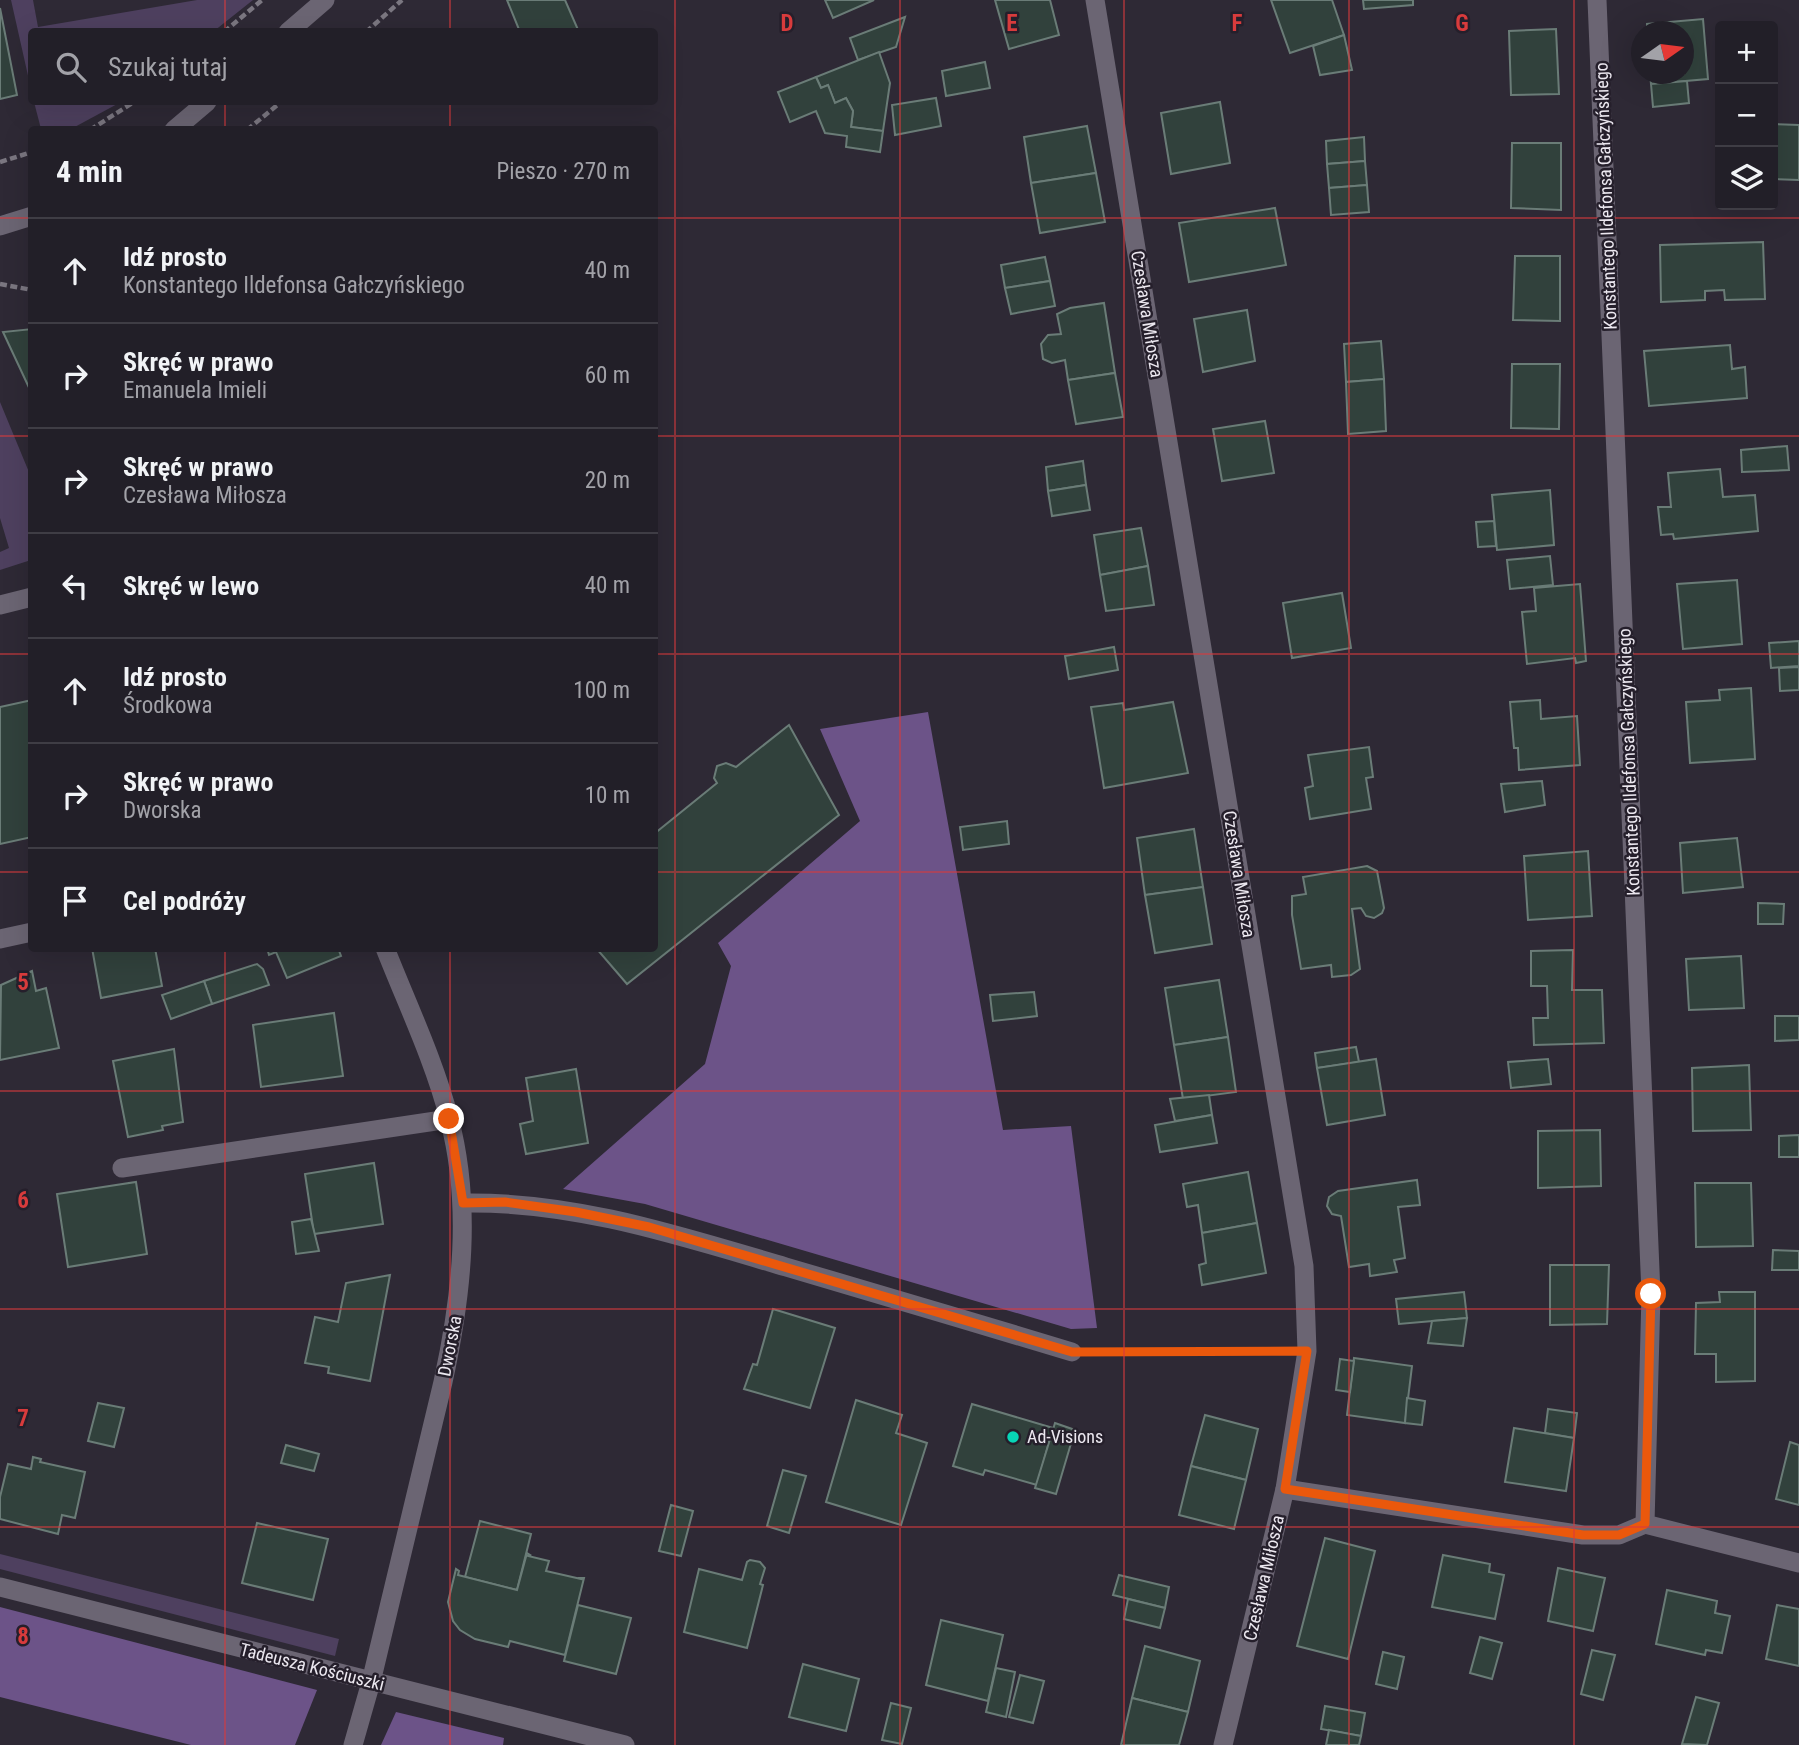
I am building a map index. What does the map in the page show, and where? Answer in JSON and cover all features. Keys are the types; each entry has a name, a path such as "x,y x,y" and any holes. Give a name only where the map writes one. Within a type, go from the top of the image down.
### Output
{"street":[{"path":"293,28 325,0"},
{"name":"Czesława Miłosza","path":"1095,0 1301,1253 1307,1351 1285,1489 1223,1745"},
{"name":"Konstantego Ildefonsa Gałczyńskiego","path":"1597,0 1651,1294 1645,1524"},
{"path":"179,126 203,105"},
{"path":"0,226 28,217"},
{"path":"0,605 28,598"},
{"path":"0,939 28,933"},
{"name":"Dworska","path":"353,1745 371,1682 454,1333 460,1282 463,1203 449,1119 433,1067 387,952"},
{"path":"122,1168 449,1119"},
{"path":"463,1203 505,1202 576,1212 649,1227 1072,1352"},
{"path":"1285,1489 1583,1535 1619,1535 1645,1524 1799,1563"},
{"name":"Tadeusza Kościuszki","path":"0,1587 625,1745"}],"path":[{"path":"229,28 262,0"},
{"path":"370,28 402,0"},
{"path":"96,126 129,105"},
{"path":"252,126 277,105"},
{"path":"0,162 28,153"},
{"path":"0,284 28,289"},
{"path":"1072,1352 1307,1351"}],"shaded area":[{"path":"11,0 33,0 38,27 197,0 253,0 218,28 28,28 28,76"},
{"path":"35,105 115,105 77,126 40,126"},
{"path":"0,402 28,470 28,561 0,570 0,552 9,548 0,518"},
{"path":"928,712 1003,1130 1071,1126 1097,1328 1071,1329 645,1204 563,1189 705,1064 731,966 718,943 860,821 820,729"},
{"path":"0,1554 339,1639 335,1656 0,1569"},
{"path":"0,1607 317,1690 295,1745 191,1745 0,1697"},
{"path":"396,1712 504,1738 503,1745 381,1745"}],"building":[{"path":"507,0 565,0 577,28 518,28"},
{"path":"825,0 874,0 833,18"},
{"path":"995,0 1050,0 1059,35 1009,49"},
{"path":"1271,0 1332,0 1344,35 1290,53"},
{"path":"1363,0 1413,0 1413,5 1364,9"},
{"path":"0,8 17,95 0,99"},
{"path":"905,17 896,47 858,60 850,38"},
{"path":"1703,19 1708,79 1694,80 1694,21 1681,21"},
{"path":"1556,29 1559,94 1511,95 1509,31"},
{"path":"1344,35 1352,70 1320,75 1313,46"},
{"path":"879,52 890,83 883,131 851,127 853,111 846,98 835,103 828,85 821,88 816,77"},
{"path":"985,62 990,88 946,96 942,71"},
{"path":"816,77 821,88 828,85 835,103 846,98 853,111 851,127 883,131 880,152 846,147 847,136 825,133 816,111 790,122 778,92"},
{"path":"1651,84 1687,84 1689,103 1653,107"},
{"path":"936,98 941,126 895,135 892,105"},
{"path":"1220,102 1230,163 1171,174 1161,113"},
{"path":"1778,124 1799,125 1799,180 1778,179"},
{"path":"1087,126 1096,173 1031,183 1024,137"},
{"path":"1364,137 1365,161 1327,164 1326,141"},
{"path":"1512,143 1561,143 1561,210 1511,208"},
{"path":"1365,161 1367,185 1329,188 1327,164"},
{"path":"1096,173 1105,222 1040,233 1031,183"},
{"path":"1367,185 1369,212 1331,215 1329,188"},
{"path":"1275,208 1286,265 1189,282 1179,223"},
{"path":"1763,242 1765,299 1725,300 1724,290 1705,291 1705,300 1661,302 1660,245"},
{"path":"1515,256 1560,256 1560,321 1513,320"},
{"path":"1045,257 1050,281 1005,288 1001,265"},
{"path":"1050,281 1055,306 1011,314 1005,288"},
{"path":"1104,303 1115,373 1068,380 1065,360 1052,363 1043,359 1041,344 1048,335 1061,334 1057,314 1070,308"},
{"path":"1247,310 1255,361 1203,372 1194,319"},
{"path":"28,329 28,385 3,332"},
{"path":"1381,341 1384,379 1346,382 1344,344"},
{"path":"1730,345 1732,369 1745,367 1747,398 1649,406 1644,351"},
{"path":"1512,364 1560,364 1559,429 1511,428"},
{"path":"1115,373 1123,417 1076,424 1068,380"},
{"path":"1384,379 1386,431 1348,434 1346,382"},
{"path":"1265,421 1274,473 1222,481 1213,429"},
{"path":"1787,446 1789,470 1742,472 1741,450"},
{"path":"1083,461 1086,485 1048,491 1046,467"},
{"path":"1720,469 1723,497 1755,495 1758,531 1674,539 1673,534 1661,535 1658,507 1671,507 1668,473"},
{"path":"1086,485 1090,510 1052,516 1048,491"},
{"path":"1550,490 1554,545 1497,550 1492,495"},
{"path":"1494,521 1496,546 1478,547 1476,522"},
{"path":"1141,528 1148,566 1100,575 1094,535"},
{"path":"1550,556 1553,585 1510,589 1507,560"},
{"path":"1148,566 1154,605 1106,611 1100,575"},
{"path":"1737,580 1742,644 1683,649 1677,584"},
{"path":"1580,584 1586,661 1576,663 1575,658 1527,664 1522,612 1536,611 1534,588"},
{"path":"1342,593 1351,648 1292,658 1283,603"},
{"path":"1799,641 1799,666 1771,668 1769,643"},
{"path":"1114,647 1118,670 1069,679 1065,656"},
{"path":"1799,667 1799,690 1780,691 1779,668"},
{"path":"1751,688 1755,759 1690,763 1686,702 1720,700 1719,690"},
{"path":"1540,700 1541,719 1577,716 1580,765 1519,770 1510,702"},
{"path":"28,701 28,838 0,844 0,707"},
{"path":"1173,702 1188,773 1104,788 1091,707 1123,703 1124,710"},
{"path":"789,725 839,815 627,984 599,952 658,952 658,831 717,783 714,778 717,766 726,763 736,767"},
{"path":"1369,747 1373,777 1366,778 1371,809 1310,819 1305,788 1313,786 1308,755"},
{"path":"1542,781 1545,805 1505,812 1501,784"},
{"path":"1007,821 1009,844 963,850 960,827"},
{"path":"1194,829 1203,887 1145,895 1137,838"},
{"path":"1737,838 1743,887 1683,893 1680,843"},
{"path":"1588,851 1592,916 1528,920 1524,856"},
{"path":"1367,866 1377,871 1384,908 1382,913 1374,918 1366,916 1361,908 1352,909 1360,969 1351,975 1332,977 1331,965 1301,969 1292,915 1292,896 1306,894 1303,877"},
{"path":"1203,887 1212,944 1155,953 1145,895"},
{"path":"1758,903 1784,904 1783,924 1758,924"},
{"path":"1573,950 1572,990 1602,990 1604,1043 1534,1045 1533,1018 1548,1018 1547,986 1531,986 1531,951"},
{"path":"93,952 156,952 162,986 101,998"},
{"path":"276,952 340,952 341,956 287,978"},
{"path":"1741,956 1744,1008 1689,1010 1686,959"},
{"path":"257,964 263,969 269,985 212,1004 204,981"},
{"path":"32,971 36,991 46,988 59,1048 0,1060 1,985"},
{"path":"1219,980 1228,1037 1174,1045 1165,988"},
{"path":"204,981 212,1004 171,1019 162,995"},
{"path":"1034,992 1037,1016 993,1021 990,995"},
{"path":"334,1013 343,1076 261,1087 253,1025"},
{"path":"1775,1016 1799,1016 1799,1040 1775,1041"},
{"path":"1228,1037 1236,1092 1183,1099 1174,1045"},
{"path":"1356,1047 1359,1062 1317,1068 1315,1053"},
{"path":"174,1049 183,1122 162,1126 163,1130 128,1137 113,1061"},
{"path":"1376,1059 1385,1115 1327,1125 1317,1068"},
{"path":"1548,1059 1551,1084 1511,1088 1508,1062"},
{"path":"1749,1065 1751,1130 1693,1131 1692,1068"},
{"path":"576,1069 588,1143 526,1154 520,1124 533,1121 526,1078"},
{"path":"1209,1095 1212,1115 1175,1121 1170,1099"},
{"path":"1212,1115 1217,1143 1160,1152 1155,1125"},
{"path":"1600,1130 1601,1186 1538,1188 1538,1131"},
{"path":"1799,1135 1799,1157 1779,1157 1779,1136"},
{"path":"374,1163 383,1224 314,1234 305,1174"},
{"path":"1248,1172 1257,1223 1202,1233 1198,1205 1187,1207 1183,1184"},
{"path":"1417,1180 1420,1205 1398,1207 1405,1258 1394,1260 1397,1272 1370,1276 1369,1264 1349,1267 1341,1216 1332,1214 1327,1206 1329,1197 1338,1191"},
{"path":"136,1182 147,1254 68,1267 57,1194"},
{"path":"1695,1183 1751,1183 1753,1246 1696,1247"},
{"path":"311,1219 319,1251 296,1254 292,1222"},
{"path":"1257,1223 1266,1273 1202,1285 1199,1265 1206,1263 1202,1233"},
{"path":"1773,1250 1799,1251 1799,1270 1772,1270"},
{"path":"1550,1265 1609,1265 1607,1324 1550,1325"},
{"path":"390,1275 370,1381 328,1373 329,1367 305,1363 315,1317 338,1322 346,1283"},
{"path":"1464,1292 1467,1318 1399,1324 1396,1299"},
{"path":"1719,1292 1755,1292 1755,1381 1716,1382 1716,1354 1695,1354 1696,1303 1720,1302"},
{"path":"773,1309 835,1328 810,1408 744,1389 753,1364 757,1365"},
{"path":"1467,1318 1463,1346 1428,1343 1432,1321"},
{"path":"1354,1358 1412,1366 1405,1423 1347,1415"},
{"path":"1340,1359 1354,1361 1350,1392 1336,1390"},
{"path":"1407,1398 1425,1401 1422,1425 1405,1423"},
{"path":"856,1400 902,1415 896,1433 927,1443 901,1525 826,1502"},
{"path":"98,1403 124,1408 114,1447 88,1441"},
{"path":"972,1404 1053,1428 1037,1485 985,1470 983,1475 953,1466"},
{"path":"1548,1409 1577,1413 1574,1438 1545,1433"},
{"path":"1205,1415 1258,1429 1246,1480 1191,1466"},
{"path":"1055,1423 1075,1430 1056,1494 1035,1488"},
{"path":"1514,1428 1574,1438 1566,1491 1505,1482"},
{"path":"1790,1442 1799,1445 1799,1505 1776,1499"},
{"path":"286,1445 319,1454 314,1471 281,1463"},
{"path":"33,1457 41,1459 40,1462 85,1472 75,1518 62,1515 58,1534 0,1519 0,1497 8,1464 31,1469"},
{"path":"1191,1466 1246,1480 1234,1529 1179,1515"},
{"path":"783,1470 806,1476 789,1533 767,1526"},
{"path":"671,1505 693,1511 681,1556 659,1551"},
{"path":"480,1521 531,1534 517,1590 465,1577"},
{"path":"257,1523 328,1539 313,1600 242,1583"},
{"path":"1325,1538 1375,1551 1348,1659 1297,1646"},
{"path":"527,1553 530,1555 528,1556 549,1561 546,1571 584,1578 565,1655 510,1641 508,1647 475,1639 460,1630 453,1621 448,1602 456,1569 459,1571 458,1575 517,1590"},
{"path":"1443,1555 1490,1564 1489,1572 1504,1575 1495,1619 1432,1607"},
{"path":"750,1560 760,1562 765,1568 747,1648 684,1632 699,1569 742,1580"},
{"path":"1558,1568 1605,1578 1593,1631 1548,1621"},
{"path":"1119,1575 1169,1587 1165,1608 1113,1595"},
{"path":"1667,1590 1717,1601 1715,1613 1730,1616 1722,1653 1706,1650 1705,1655 1656,1644"},
{"path":"1128,1599 1165,1608 1160,1628 1124,1619"},
{"path":"578,1605 631,1618 616,1674 564,1661"},
{"path":"1777,1605 1799,1609 1799,1666 1766,1659"},
{"path":"941,1620 1003,1635 988,1701 926,1685"},
{"path":"1480,1637 1502,1643 1492,1679 1470,1673"},
{"path":"1145,1646 1200,1661 1188,1712 1132,1698"},
{"path":"1592,1650 1615,1655 1603,1700 1581,1694"},
{"path":"1383,1652 1404,1657 1397,1689 1376,1684"},
{"path":"803,1664 859,1679 846,1731 789,1717"},
{"path":"996,1668 1015,1672 1006,1717 986,1712"},
{"path":"1020,1675 1044,1681 1033,1723 1009,1717"},
{"path":"1696,1697 1719,1703 1707,1745 1682,1744"},
{"path":"1132,1698 1188,1712 1179,1745 1121,1745"},
{"path":"891,1703 911,1708 902,1744 882,1740"},
{"path":"1325,1706 1365,1713 1361,1736 1321,1729"},
{"path":"1329,1730 1361,1736 1359,1745 1326,1745"}],"place":[{"name":"Ad-Visions","path":"1013,1437"}],"route":[{"path":"449,1119 463,1203 505,1202 576,1212 649,1227 1072,1352 1307,1351 1285,1489 1583,1535 1619,1535 1645,1524 1651,1294"}]}
